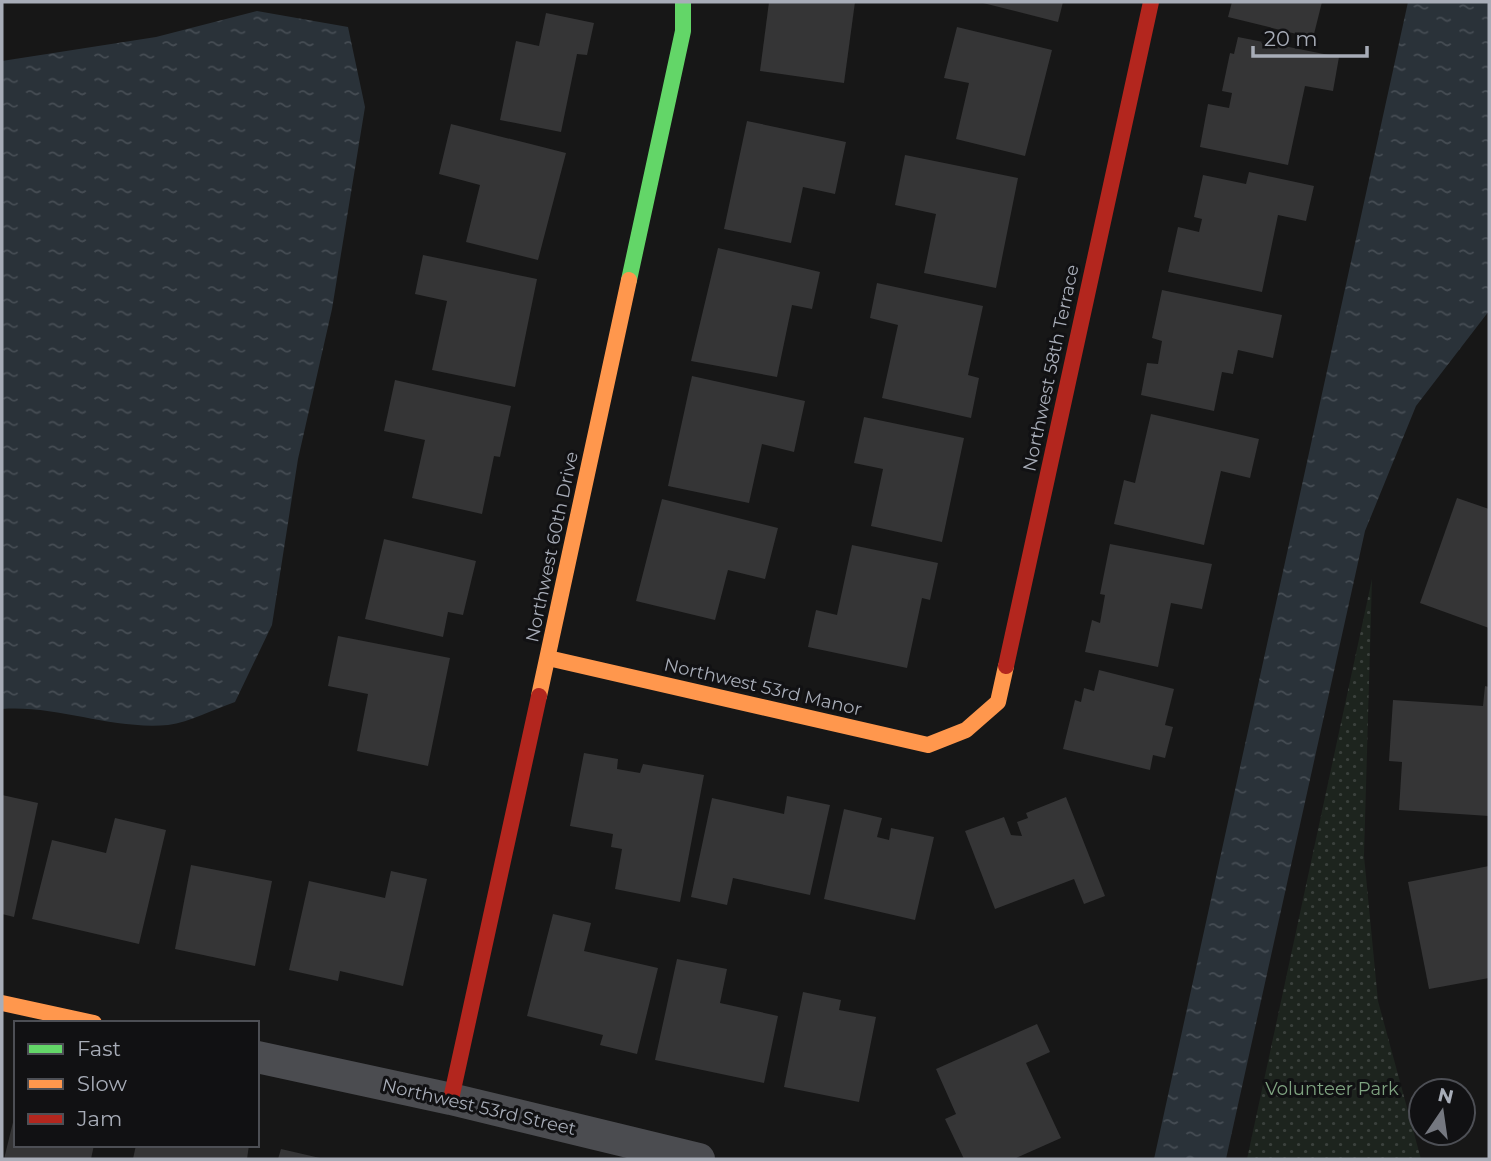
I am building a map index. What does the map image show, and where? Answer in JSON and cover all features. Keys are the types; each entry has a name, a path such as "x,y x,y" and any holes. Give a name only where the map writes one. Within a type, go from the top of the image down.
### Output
{"street":[{"name":"Northwest 60th Drive","path":"451,1098 683,32 683,2"},
{"name":"Northwest 58th Terrace","path":"967,730 998,702 1151,2"},
{"name":"Northwest 53rd Manor","path":"548,658 928,745 967,730"},
{"path":"2,1003 85,1021"},
{"name":"Northwest 53rd Street","path":"259,1057 451,1098 699,1159"}],"green space":[{"name":"Volunteer Park","path":"1372,579 1364,856 1378,1001 1407,1108 1407,1147 1418,1147 1421,1159 1247,1159"}],"water":[{"path":"1408,2 1489,2 1489,311 1416,406 1365,531 1226,1159 1154,1159"},
{"path":"257,11 348,27 365,107 332,309 298,459 272,625 235,702 185,721 147,726 44,711 2,709 2,61 156,37"}],"building":[{"path":"769,2 855,2 844,83 760,71"},
{"path":"979,2 1063,2 1058,22"},
{"path":"1232,2 1322,2 1313,38 1228,17"},
{"path":"546,13 594,23 587,55 577,54 561,132 500,120 516,41 539,46"},
{"path":"957,27 1052,50 1025,156 956,139 969,83 944,78"},
{"path":"1238,37 1339,57 1333,91 1305,86 1288,165 1200,147 1208,104 1229,108 1232,93 1222,91 1230,53 1234,54"},
{"path":"747,121 846,142 835,194 803,187 791,243 724,229"},
{"path":"451,124 566,153 538,260 466,242 480,185 439,174"},
{"path":"905,155 1018,178 996,288 924,273 936,214 895,205"},
{"path":"1249,172 1314,186 1306,221 1278,215 1262,292 1168,272 1178,227 1199,232 1202,219 1194,217 1203,175 1246,184"},
{"path":"718,248 820,272 812,309 792,305 777,377 691,361"},
{"path":"423,255 537,279 515,387 432,370 447,301 415,294"},
{"path":"877,283 983,306 968,375 979,378 971,418 882,398 898,325 870,318"},
{"path":"1162,290 1282,315 1273,358 1238,350 1233,374 1222,372 1214,411 1141,395 1147,363 1158,364 1162,341 1152,338"},
{"path":"692,376 805,401 794,452 762,444 749,503 668,486"},
{"path":"395,380 511,406 500,457 494,456 482,514 412,498 425,440 384,431"},
{"path":"1151,414 1259,439 1250,478 1221,471 1204,545 1114,524 1124,480 1135,483"},
{"path":"864,417 964,438 942,542 871,526 883,469 854,463"},
{"path":"1457,498 1489,509 1489,628 1420,603"},
{"path":"662,499 778,528 765,579 728,570 715,620 636,601"},
{"path":"384,539 476,561 463,615 448,612 443,637 365,619"},
{"path":"1110,544 1212,564 1202,609 1171,603 1158,667 1085,652 1092,620 1100,623 1105,595 1100,594"},
{"path":"852,545 938,563 930,600 922,598 907,668 808,647 816,610 837,615"},
{"path":"338,636 450,658 428,766 357,751 368,694 328,686"},
{"path":"1099,670 1174,689 1165,725 1173,727 1165,758 1153,755 1150,770 1063,749 1075,700 1081,702 1084,688 1094,691"},
{"path":"1485,686 1489,687 1489,816 1399,810 1402,762 1389,761 1393,700 1483,706"},
{"path":"584,753 618,759 617,769 640,773 643,764 704,775 680,902 615,889 622,849 611,847 613,834 570,826"},
{"path":"2,795 38,803 14,917 2,914"},
{"path":"787,796 830,805 810,895 733,878 727,905 691,897 712,798 784,814"},
{"path":"1066,797 1105,896 1084,904 1074,879 995,909 965,831 1004,817 1011,835 1022,836 1017,822 1028,818 1026,813"},
{"path":"844,809 882,818 877,837 889,840 891,828 934,837 915,920 824,899"},
{"path":"115,818 166,830 139,944 32,919 52,840 106,853"},
{"path":"191,865 272,881 255,966 175,949"},
{"path":"1489,866 1489,978 1429,989 1408,882"},
{"path":"391,871 427,879 403,986 340,971 338,981 289,970 309,881 385,898"},
{"path":"553,914 591,923 584,951 658,968 637,1054 600,1045 603,1035 527,1016"},
{"path":"677,959 727,969 720,1003 778,1016 764,1083 655,1060"},
{"path":"803,992 841,1000 839,1010 876,1017 859,1102 784,1087"},
{"path":"1037,1024 1050,1052 1026,1063 1061,1138 1014,1159 964,1159 945,1119 956,1114 936,1069"},
{"path":"14,1118 14,1147 94,1147 91,1159 4,1159"},
{"path":"136,1147 249,1147 247,1159 133,1159"},
{"path":"281,1149 320,1158 320,1159 278,1159"}],"traffic: fast":[{"path":"629,280 683,31 683,2"}],"traffic: slow":[{"path":"539,696 629,280"},
{"path":"548,658 928,745 966,730 998,702 1006,666"},
{"path":"2,1003 85,1021"}],"traffic: jam":[{"path":"1006,666 1151,2"},
{"path":"451,1099 539,696"}]}
